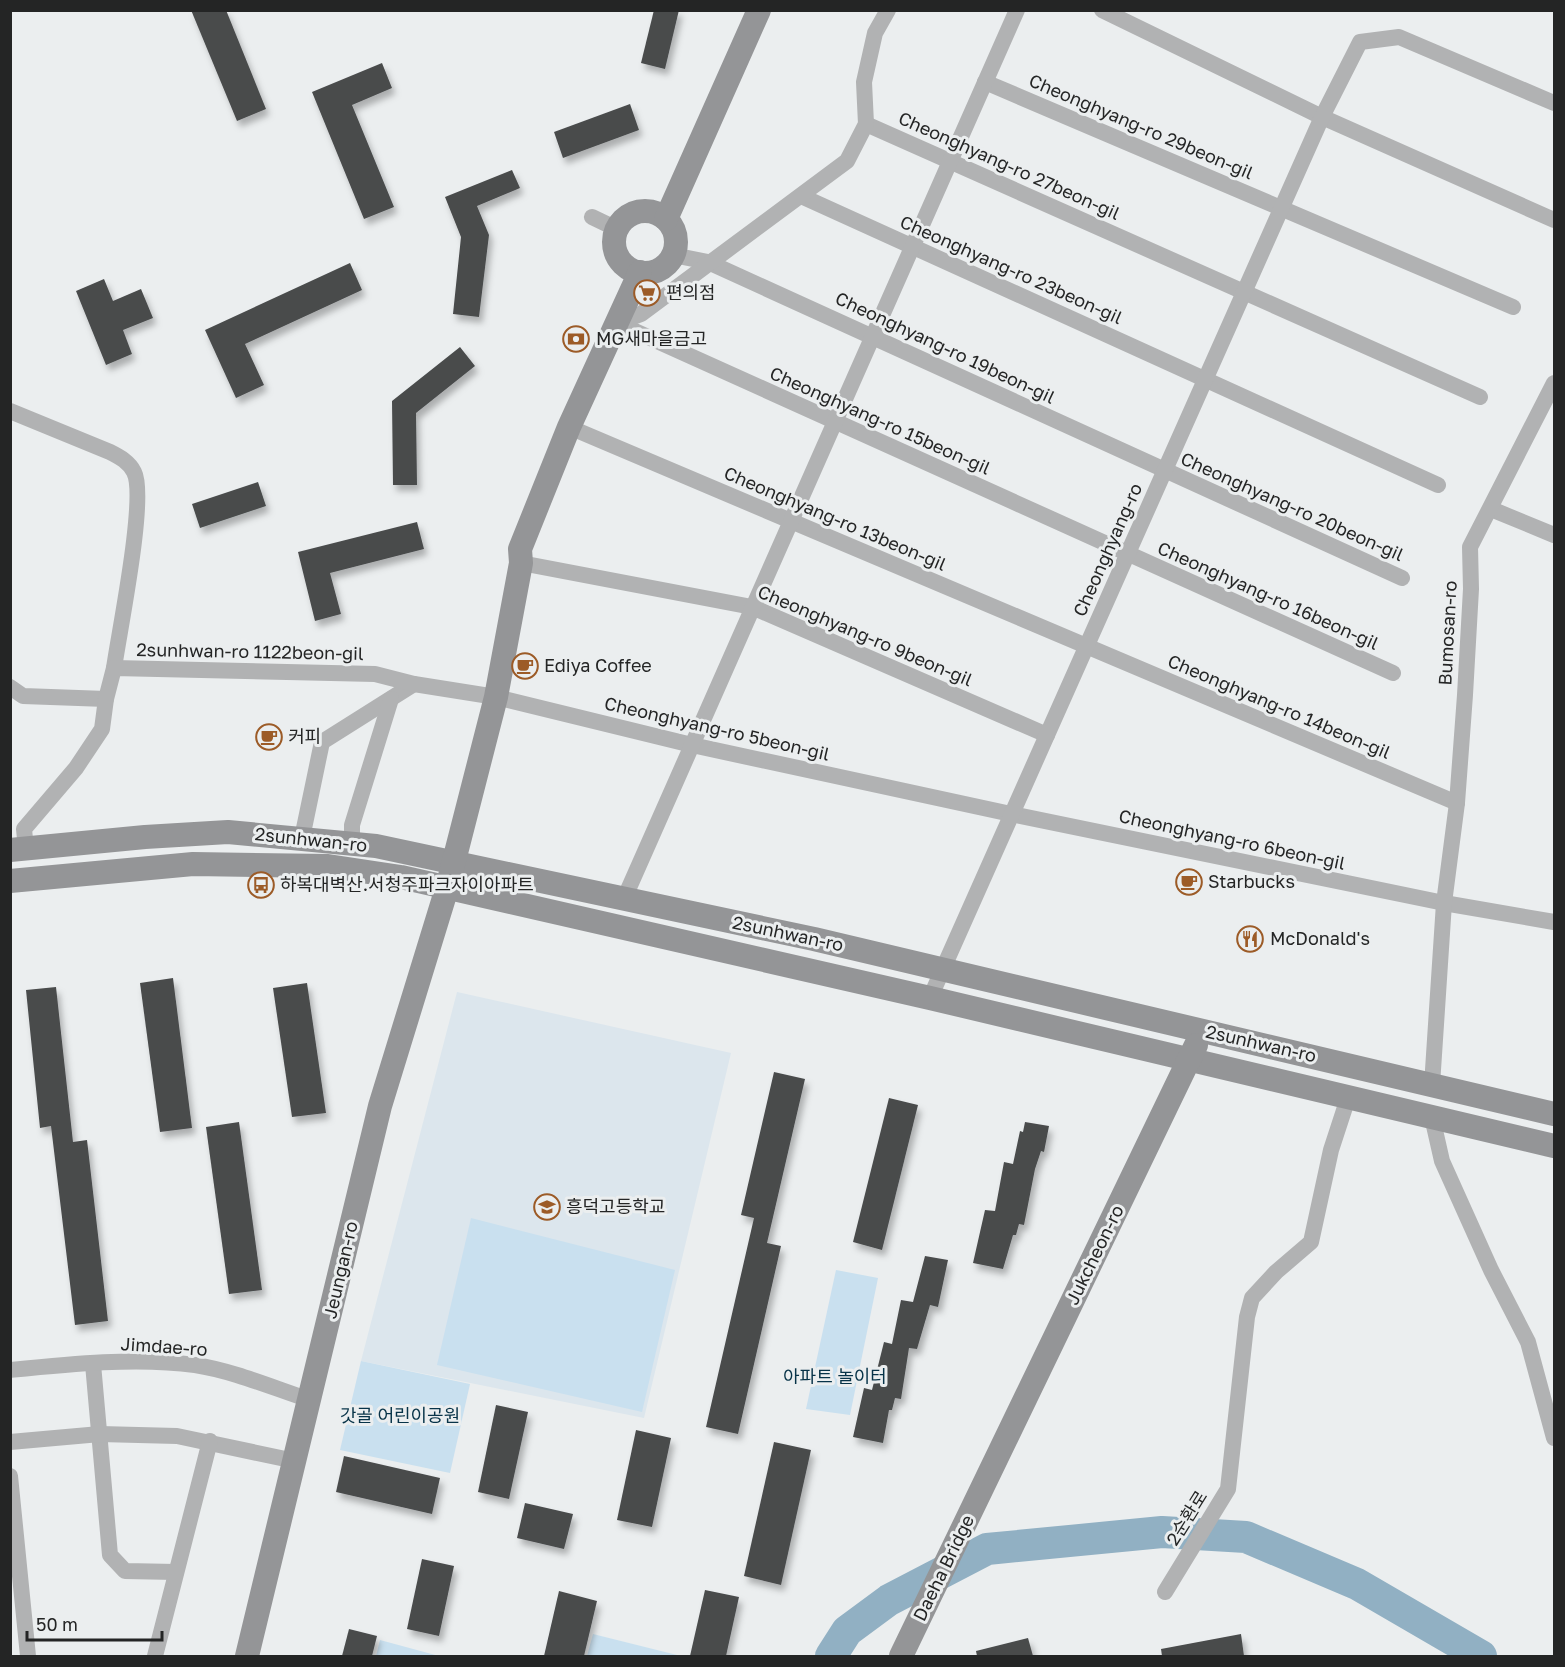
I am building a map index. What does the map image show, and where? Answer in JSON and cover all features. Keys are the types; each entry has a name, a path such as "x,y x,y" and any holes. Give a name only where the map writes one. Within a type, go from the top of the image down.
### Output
{"main road":[{"path":"666,219 759,10"},
{"path":"641,212 652,212 666,219 674,231 676,241 673,255 663,268 654,272 640,272 625,266 618,258 615,249 617,229 623,220 641,212"},
{"name":"Jeungan-ro","path":"247,1656 380,1106 447,888 496,697 521,563 520,549 569,427 640,272"},
{"name":"2sunhwan-ro","path":"18,850 145,837 228,832 352,843 624,898 942,969 1554,1114"},
{"name":"2sunhwan-ro","path":"10,881 193,864 267,863 328,866 401,877 930,998 1554,1146"},
{"name":"Jukcheon-ro","path":"987,1479 1203,1031"},
{"name":"Daeha Bridge","path":"901,1656 987,1479"}],"street":[{"path":"617,323 641,314 847,161 866,124 864,82 875,33 888,10"},
{"path":"624,898 1017,10"},
{"path":"1102,10 1322,117 1554,220"},
{"name":"Cheonghyang-ro","path":"930,998 1322,117 1360,42 1399,38 1554,103"},
{"name":"Cheonghyang-ro 29beon-gil","path":"985,82 1513,307"},
{"name":"Cheonghyang-ro 27beon-gil","path":"866,124 1480,397"},
{"name":"Cheonghyang-ro 23beon-gil","path":"801,196 1438,485"},
{"path":"592,217 617,229"},
{"name":"Cheonghyang-ro 19beon-gil","path":"673,255 708,262 1165,470"},
{"name":"Cheonghyang-ro 15beon-gil","path":"617,323 1128,554"},
{"name":"Bumosan-ro","path":"1432,1085 1444,903 1457,803 1471,601 1470,547 1554,383"},
{"path":"10,411 110,452 125,460 134,471 139,488 114,668"},
{"name":"Cheonghyang-ro 13beon-gil","path":"569,427 1086,647"},
{"name":"Cheonghyang-ro 20beon-gil","path":"1165,470 1402,578"},
{"path":"1491,509 1554,535"},
{"name":"Cheonghyang-ro 16beon-gil","path":"1128,554 1393,673"},
{"name":"Cheonghyang-ro 9beon-gil","path":"521,563 752,607 1047,735"},
{"name":"Cheonghyang-ro 14beon-gil","path":"1086,647 1457,803"},
{"name":"2sunhwan-ro 1122beon-gil","path":"18,850 24,829 76,768 102,729 105,699 114,668 375,674 414,684"},
{"path":"302,838 322,742 414,684"},
{"name":"Cheonghyang-ro 5beon-gil","path":"414,684 496,697 692,745 1011,814"},
{"path":"10,687 23,696 105,699"},
{"path":"352,843 352,825 391,699"},
{"name":"Cheonghyang-ro 6beon-gil","path":"1011,814 1444,903"},
{"path":"1444,903 1554,922"},
{"name":"2순환로","path":"1165,1592 1228,1489 1247,1317 1252,1298 1276,1272 1311,1242 1330,1150 1348,1098"},
{"path":"1432,1117 1442,1161 1491,1270 1528,1342 1554,1438"},
{"path":"93,1364 110,1555 125,1571 176,1572"},
{"name":"Jimdae-ro","path":"10,1371 93,1364 195,1365 248,1379 310,1400"},
{"path":"10,1443 100,1434 177,1436 210,1441 296,1461"},
{"path":"155,1656 210,1441"},
{"path":"10,1476 28,1656"}],"shaded area":[{"name":"흥덕고등학교","path":"457,992 731,1053 644,1418 361,1361"}],"green space":[{"path":"471,1218 675,1270 642,1412 437,1365"},
{"name":"아파트 놀이터","path":"836,1270 878,1278 850,1415 806,1409"},
{"name":"갓골 어린이공원","path":"361,1361 470,1384 450,1473 340,1450"},
{"path":"593,1634 681,1656 587,1656"},
{"path":"380,1640 439,1656 376,1656"}],"building":[{"path":"191,10 226,10 266,109 237,121"},
{"path":"654,10 679,10 665,69 641,63"},
{"path":"382,63 392,88 352,105 394,207 364,219 312,92"},
{"path":"630,104 639,130 563,158 554,132"},
{"path":"512,170 520,188 477,206 489,235 479,317 453,314 461,237 445,197"},
{"path":"350,263 362,290 245,344 264,385 236,398 205,330"},
{"path":"104,279 113,301 141,289 153,318 123,330 132,354 106,365 76,291"},
{"path":"460,347 475,366 416,413 417,485 393,485 392,401"},
{"path":"258,482 266,506 200,528 192,504"},
{"path":"417,522 424,549 330,573 341,614 315,621 298,552"},
{"path":"173,978 192,1128 160,1132 140,983"},
{"path":"307,983 326,1113 292,1117 273,988"},
{"path":"56,987 73,1142 87,1140 108,1321 75,1325 51,1126 40,1128 26,990"},
{"path":"774,1072 805,1079 767,1243 781,1246 738,1434 706,1427 754,1218 741,1215"},
{"path":"889,1098 918,1105 882,1250 853,1242"},
{"path":"239,1122 262,1290 229,1294 206,1127"},
{"path":"1025,1122 1049,1126 1044,1152 1041,1151 1035,1169 1024,1225 1019,1224 1016,1235 1013,1235 1003,1269 973,1263 985,1210 995,1211 1004,1162 1013,1164 1020,1131 1023,1132"},
{"path":"925,1256 948,1260 938,1307 930,1305 917,1349 909,1348 901,1399 895,1398 892,1410 889,1410 883,1443 853,1437 864,1388 872,1390 884,1342 892,1344 901,1300 913,1302"},
{"path":"496,1405 528,1412 509,1499 478,1492"},
{"path":"636,1430 671,1438 652,1527 617,1520"},
{"path":"774,1442 811,1450 781,1585 744,1576"},
{"path":"344,1456 440,1478 432,1514 336,1492"},
{"path":"525,1503 573,1514 564,1549 517,1538"},
{"path":"422,1559 454,1566 439,1636 407,1629"},
{"path":"705,1590 739,1597 726,1656 690,1656"},
{"path":"559,1591 597,1601 584,1656 544,1656"},
{"path":"349,1629 377,1636 372,1656 342,1656"},
{"path":"1241,1634 1244,1656 1162,1656 1161,1649"},
{"path":"1028,1638 1033,1656 977,1656 976,1651"}],"waterway":[{"path":"831,1656 847,1631 889,1600 987,1549 1162,1532 1246,1537 1357,1584 1481,1656"}],"place":[{"name":"편의점","path":"647,293"},
{"name":"MG새마을금고","path":"576,339"},
{"name":"Ediya Coffee","path":"525,666"},
{"name":"커피","path":"269,737"},
{"name":"Starbucks","path":"1189,882"},
{"name":"하복대벽산.서청주파크자이아파트","path":"261,885"},
{"name":"McDonald's","path":"1250,939"},
{"name":"흥덕고등학교","path":"547,1207"}]}
